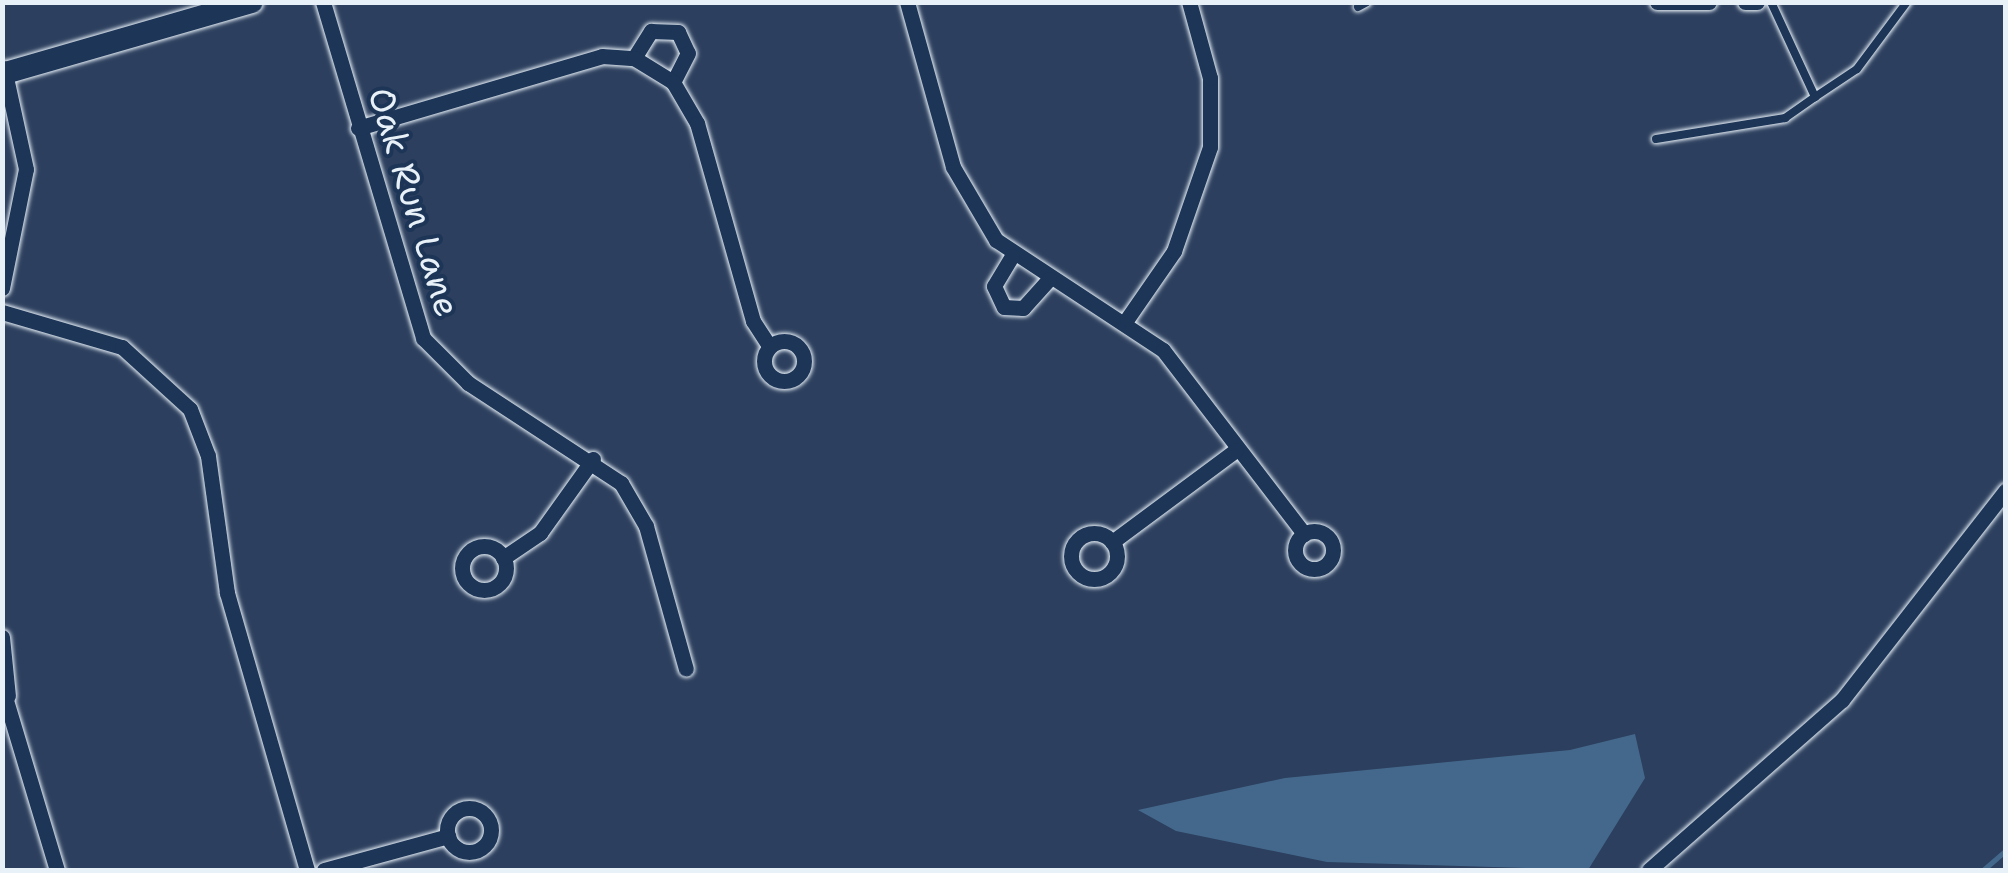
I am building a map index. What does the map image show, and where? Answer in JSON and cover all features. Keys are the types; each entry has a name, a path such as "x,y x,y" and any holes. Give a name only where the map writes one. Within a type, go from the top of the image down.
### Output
{"main road":[{"path":"3,70 252,2"}],"street":[{"name":"Oak Run Lane","path":"323,2 423,338 468,383 593,459 640,513 686,669"},
{"path":"906,2 961,186 1012,256 1127,319 1182,371 1236,450 1285,499 1304,534"},
{"path":"1127,319 1174,252 1210,147 1210,78 1188,2"},
{"path":"1657,2 1708,2"},
{"path":"1745,2 1757,2"},
{"path":"634,58 652,31 678,32 688,52 667,78"},
{"path":"358,128 602,56 634,58 667,78 697,122 753,321 769,346"},
{"path":"2,288 26,169 3,70"},
{"path":"1012,256 994,286 1004,307 1022,308 1050,279"},
{"path":"2,312 122,347 190,409 208,456 227,593 307,870"},
{"path":"1112,542 1236,450"},
{"path":"503,558 540,533 593,459"},
{"path":"1649,870 1842,700 2006,490"},
{"path":"2,637 5,692 58,870"},
{"path":"324,870 448,836"}],"lane":[{"path":"1358,7 1368,2"},
{"path":"1771,2 1814,97"},
{"path":"1656,139 1785,118 1857,70 1906,2"}],"water":[{"path":"1635,734 1645,778 1588,870 1327,862 1176,831 1138,810 1285,778 1570,750"}],"waterway":[{"path":"1983,870 2006,850"}]}
